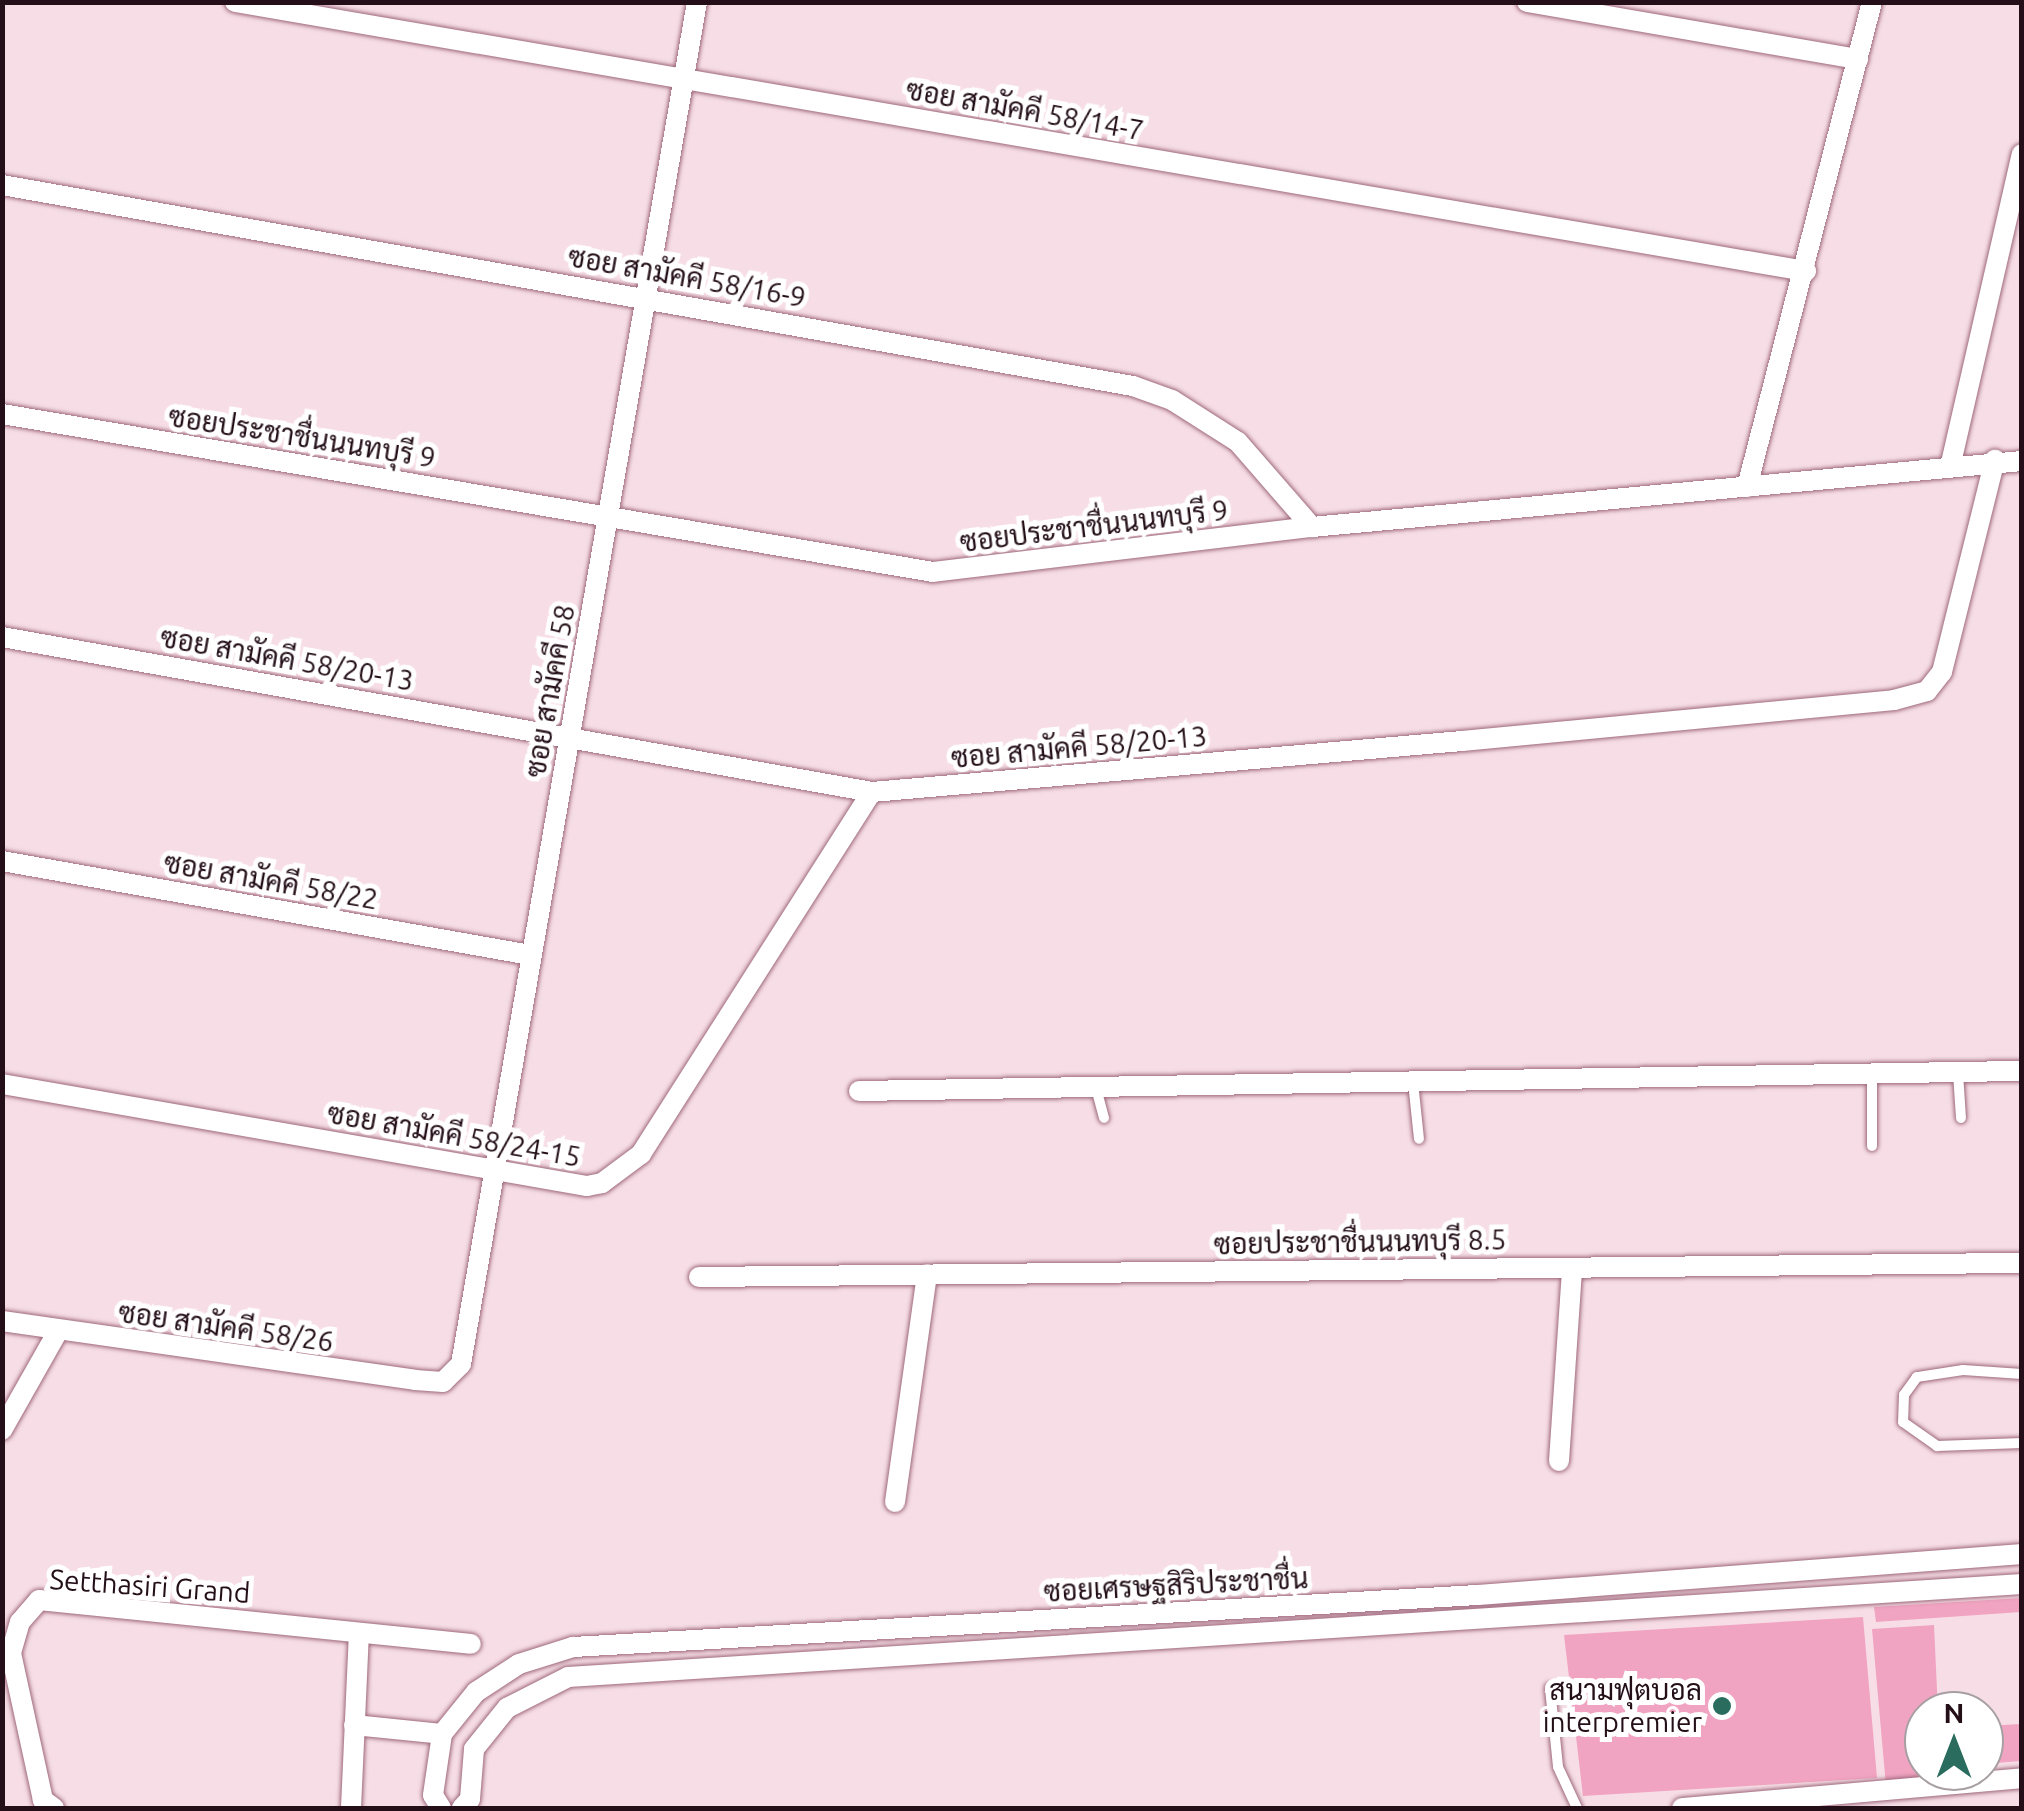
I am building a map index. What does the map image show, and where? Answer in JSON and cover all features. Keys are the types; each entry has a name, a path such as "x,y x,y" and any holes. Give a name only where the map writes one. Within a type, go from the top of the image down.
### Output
{"street":[{"name":"ซอย สามัคคี 58/14-7","path":"235,2 1806,271"},
{"name":"ซอย สามัคคี 58","path":"443,1382 461,1364 697,2"},
{"path":"1526,2 1858,59"},
{"path":"1747,487 1806,271 1872,2"},
{"path":"1950,463 2022,154"},
{"name":"ซอย สามัคคี 58/16-9","path":"2,185 646,297 1146,391 1238,442 1312,527"},
{"name":"ซอยประชาชื่นนนทบุรี 9","path":"2,414 933,572 1312,527 1747,487 1950,463 2022,461"},
{"name":"ซอย สามัคคี 58/20-13","path":"2,636 872,792 1912,697 1942,672 1995,460"},
{"name":"ซอย สามัคคี 58/24-15","path":"2,1084 587,1186 624,1170 872,792"},
{"name":"ซอย สามัคคี 58/22","path":"2,861 530,956"},
{"path":"859,1090 2022,1070"},
{"name":"ซอยประชาชื่นนนทบุรี 8.5","path":"699,1277 2022,1263"},
{"path":"1559,1461 1572,1268"},
{"path":"895,1502 927,1274"},
{"name":"ซอย สามัคคี 58/26","path":"2,1320 58,1331 443,1382"},
{"path":"2,1430 58,1331"},
{"name":"ซอยเศรษฐสิริประชาชื่น","path":"441,1808 432,1795 442,1734 476,1692 519,1664 574,1647 1478,1595 2022,1554"},
{"name":"ซอยเศรษฐสิริประชาชื่น","path":"462,1808 470,1799 474,1749 507,1708 568,1677 2022,1584"},
{"name":"Setthasiri Grand","path":"54,1808 44,1800 11,1653 20,1622 39,1600 471,1644"},
{"path":"352,1808 360,1633"},
{"path":"354,1725 442,1734"},
{"path":"1682,1808 1904,1790"}],"lane":[{"path":"1958,1072 1961,1118"},
{"path":"1872,1073 1872,1146"},
{"path":"1413,1081 1419,1139"},
{"path":"1096,1087 1104,1118"},
{"path":"2022,1374 1963,1370 1918,1377 1904,1395 1903,1422 1937,1446 2022,1443"},
{"path":"1550,1688 1558,1767 1577,1808"}],"shaded area":[{"path":"2021,1598 2021,1612 1876,1622 1874,1607"},
{"name":"สนามฟุตบอล interpremier","path":"1863,1617 1877,1778 1583,1796 1564,1635"},
{"path":"1934,1625 1937,1691 1904,1691 1904,1786 1886,1786 1872,1629"},
{"path":"2021,1724 2021,1761 2004,1762 2004,1725"}],"place":[{"name":"สนามฟุตบอล interpremier","path":"1722,1706"}]}
